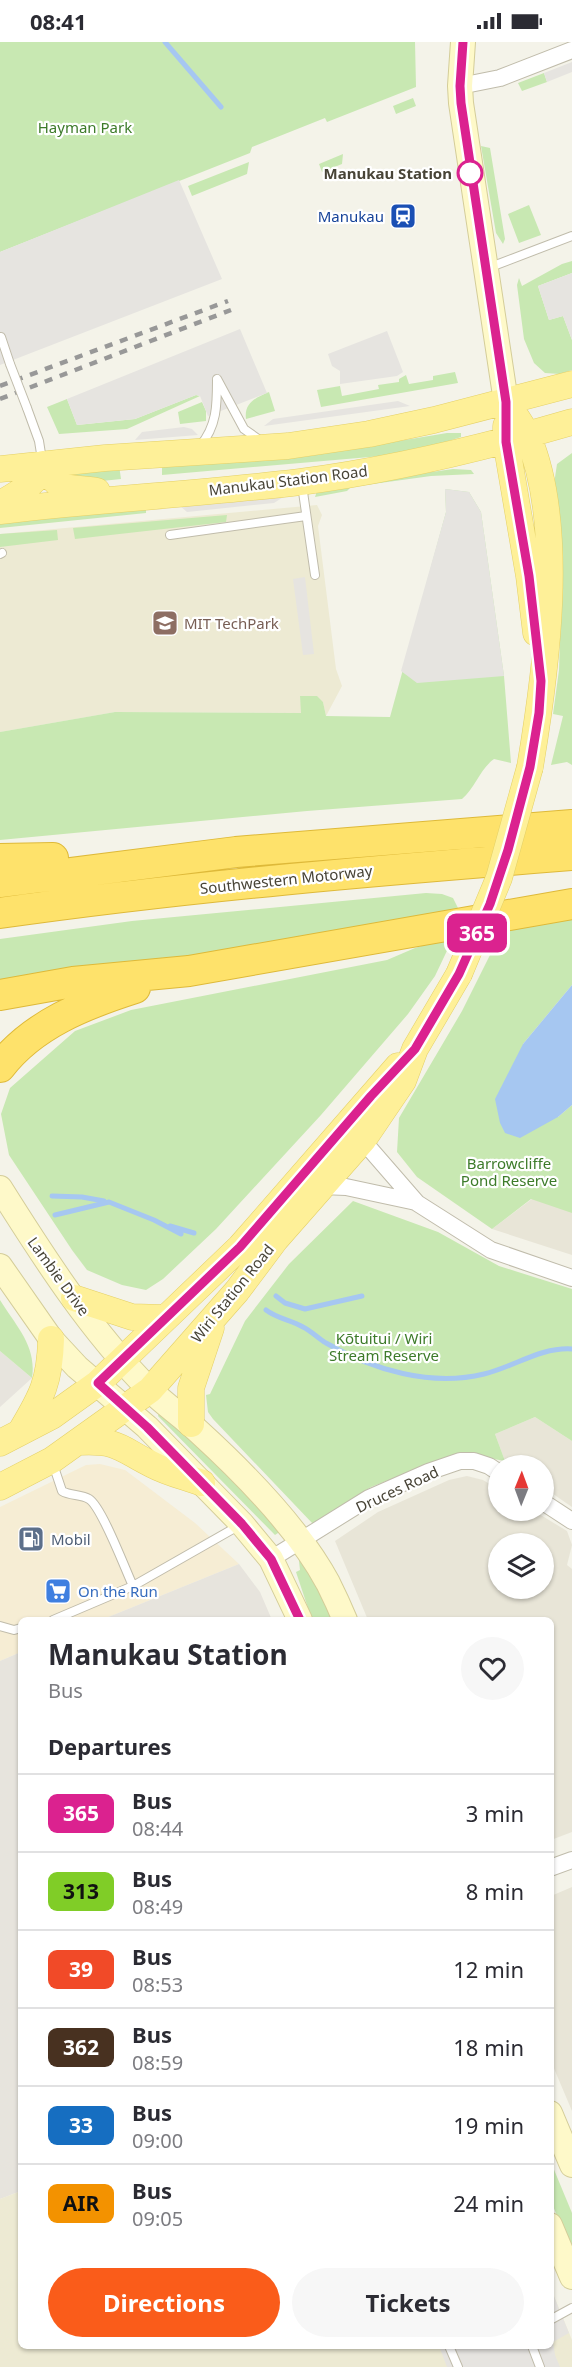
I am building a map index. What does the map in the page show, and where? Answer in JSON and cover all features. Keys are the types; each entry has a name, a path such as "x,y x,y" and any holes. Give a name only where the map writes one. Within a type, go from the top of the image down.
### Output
{"highway":[{"name":"Southwestern Motorway","path":"0,882 236,852 572,825"},
{"path":"0,860 236,852"},
{"name":"Southwestern Motorway","path":"0,913 209,887 572,855"},
{"path":"0,995 73,982 189,971 572,904"},
{"path":"0,1067 28,1039 52,1022 81,1007 189,971"}],"main road":[{"path":"447,42 460,86"},
{"path":"463,42 460,86 466,148 506,402"},
{"path":"0,469 196,451 278,447 369,434 572,384"},
{"name":"Wiri Station Road","path":"0,1487 52,1460 80,1442 150,1390 322,1186 355,1132 371,1096 415,1049 459,974 499,878 530,767 539,713 541,681 517,439 506,402"},
{"name":"Manukau Station Road","path":"0,511 302,481 400,465 517,439 572,422"},
{"path":"43,464 50,478 63,487 134,497"},
{"path":"0,504 32,483 39,476 43,464"},
{"name":"Wiri Station Road","path":"10,1437 52,1416 98,1383 240,1247 355,1132"},
{"name":"Lambie Drive","path":"0,1188 74,1298 122,1360 150,1390"},
{"path":"0,1266 51,1339 77,1367 125,1407 242,1524 271,1559 299,1617"},
{"path":"74,1298 132,1317 166,1318"},
{"path":"191,1424 191,1386 216,1314"},
{"path":"10,1437 44,1393 51,1365 51,1339"},
{"path":"150,1390 191,1424 248,1480 301,1542 328,1582 344,1617"},
{"path":"80,1442 112,1443 154,1466 202,1483"},
{"path":"554,2123 572,2165"},
{"path":"554,2234 572,2277"}],"street":[{"path":"460,86 500,78 572,50"},
{"path":"355,1132 417,1203 491,1250 572,1278"},
{"path":"322,1186 369,1191 417,1203"},
{"name":"Druces Road","path":"271,1559 369,1498 428,1472 460,1461 474,1461 488,1466"},
{"path":"554,1509 572,1521"},
{"path":"554,1867 572,1860"}],"lane":[{"path":"485,269 572,236"},
{"path":"2,337 39,441 43,464"},
{"path":"196,451 213,426 217,409 217,380 246,432 278,447"},
{"path":"302,481 315,575"},
{"path":"170,535 306,516"},
{"path":"52,1460 62,1491 88,1498 99,1511 133,1586"},
{"path":"60,1617 133,1586 242,1524"},
{"path":"0,1626 18,1629"},
{"path":"554,2318 572,2308"},
{"path":"450,2349 458,2367"},
{"path":"533,2349 540,2367"}],"shaded area":[{"path":"572,62 572,72 547,82 544,73"},
{"path":"179,180 222,279 0,365 0,252"},
{"path":"572,273 572,340 563,316 549,320 538,286"},
{"path":"240,329 267,393 208,416 200,396 196,395 135,419 77,425 67,399"},
{"path":"387,331 403,372 397,376 340,384 340,371 332,366 328,354"},
{"path":"398,401 410,406 264,426 273,419"},
{"path":"184,427 192,429 198,435 135,440 142,432"},
{"path":"445,489 469,492 481,512 504,676 417,683 401,671 446,512"},
{"path":"291,492 274,503 187,512 179,505"},
{"name":"MIT TechPark","path":"317,505 322,515 318,526 336,669 342,686 326,716 323,702 300,696 302,713 115,712 0,732 0,534"},
{"path":"305,577 314,654 303,655 293,579"},
{"path":"572,1176 572,1255 492,1229 549,1186"},
{"path":"0,1351 32,1378 0,1407"},
{"path":"535,1417 572,1441 572,1507 554,1495 554,1455 503,1455 495,1434"},
{"path":"100,1464 125,1470 195,1523 239,1564 108,1617 18,1617 18,1653 0,1661 0,1507 86,1465"},
{"path":"467,1476 488,1483 488,1521 550,1521 567,1531 572,1545 567,1565 572,1569 572,1832 554,1839 554,1617 367,1617 335,1541 378,1512 449,1480"},
{"path":"239,1564 260,1592 271,1617 108,1617"},
{"path":"18,1653 18,2192 0,2199 0,1661"},
{"path":"572,1887 572,2111 554,2068 554,1895"},
{"path":"18,2192 18,2349 554,2349 554,2296 572,2340 572,2367 0,2367 0,2199"},
{"path":"554,2296 569,2333 554,2341"},
{"path":"554,2348 560,2367 447,2367 440,2349"}],"green space":[{"name":"Hayman Park","path":"0,42 415,42 416,87 327,122 325,118 252,147 250,153 0,252"},
{"path":"544,73 547,82 522,91 518,83"},
{"path":"413,98 416,106 396,114 393,106"},
{"path":"481,146 490,148 505,239 503,244 496,233"},
{"path":"343,154 342,164 322,172 319,164"},
{"path":"249,162 247,174 192,196 188,186"},
{"path":"529,205 541,235 519,243 508,214"},
{"path":"572,261 572,273 538,286 549,320 563,316 572,340 572,370 560,374 545,373 534,363 524,339 517,285 519,278 522,286"},
{"path":"455,372 458,383 321,407 317,390 340,386 342,396 379,389 378,385 399,382 399,379 406,375 409,384 433,380 433,376"},
{"path":"269,392 275,411 246,419 249,405"},
{"path":"196,395 200,396 127,429 59,434 47,407 67,399 77,425 135,419"},
{"path":"202,402 206,411 206,421 180,424 178,412"},
{"path":"447,433 461,433 461,437 427,448 393,455 162,475 162,463 270,460 309,456"},
{"path":"572,453 572,765 567,762 551,765 563,716 553,714 559,670 561,609 554,484 557,464"},
{"path":"119,465 121,479 83,483 65,473"},
{"path":"453,469 471,470 474,474 431,476 351,487 347,491 315,497 318,488"},
{"path":"445,489 469,492 481,512 504,676 511,763 494,759 462,799 0,840 0,732 115,712 301,713 300,696 317,696 323,702 326,716 390,717 446,512"},
{"path":"146,507 146,513 0,528 0,521"},
{"path":"227,515 226,522 75,539 73,528"},
{"path":"57,530 58,540 0,547 0,534"},
{"path":"426,893 442,894 453,898 458,908 453,916 191,960 134,961 0,984 0,939 132,921"},
{"name":"Barrowcliffe Pond Reserve","path":"572,916 572,985 523,1044 558,1117 572,1105 572,1213 531,1199 492,1229 417,1177 397,1152 399,1118 462,1011 502,925"},
{"path":"454,936 435,976 408,1014 321,1115 216,1229 163,1279 146,1290 122,1285 87,1270 9,1155 1,1114 10,1088 75,1031 131,1010 387,960 415,948"},
{"name":"Kōtuitui / Wiri Stream Reserve","path":"353,1201 438,1232 499,1266 572,1289 572,1441 535,1417 495,1434 503,1455 488,1455 488,1458 465,1454 450,1456 371,1487 313,1524 213,1419 208,1412 206,1395 210,1394 245,1321 289,1264"},
{"path":"0,1300 28,1346 33,1367 32,1378 0,1351"},
{"path":"159,1413 175,1423 281,1531 275,1535 158,1416"},
{"path":"299,1561 303,1561 334,1617 311,1617 296,1572 300,1570"},
{"path":"554,2170 572,2213 572,2253 554,2208"}],"water":[{"path":"572,985 572,1105 558,1117 520,1138 505,1133 500,1123 495,1099 523,1044"}],"waterway":[{"path":"165,42 221,107"},
{"path":"52,1196 82,1197 104,1201"},
{"path":"55,1215 109,1202 154,1220 181,1234"},
{"path":"170,1226 194,1233"},
{"path":"276,1296 285,1303 305,1309 362,1296"},
{"path":"266,1310 309,1330 344,1353 383,1368 423,1377 464,1378 495,1371 549,1351 572,1349"}],"railway":[{"path":"0,386 228,301"},
{"path":"0,399 231,310"}],"bus line":[{"name":"365","path":"299,1617 271,1559 242,1524 147,1427 98,1383 240,1247 392,1072 415,1049 459,974 479,930 499,878 519,813 530,767 539,713 541,681 529,576 506,442 506,402 466,148 460,86 463,42"}],"place":[{"name":"Manukau Station","path":"470,173"},
{"name":"Manukau","path":"403,216"},
{"name":"MIT TechPark","path":"165,623"},
{"name":"Mobil","path":"31,1539"},
{"name":"On the Run","path":"58,1591"}]}
